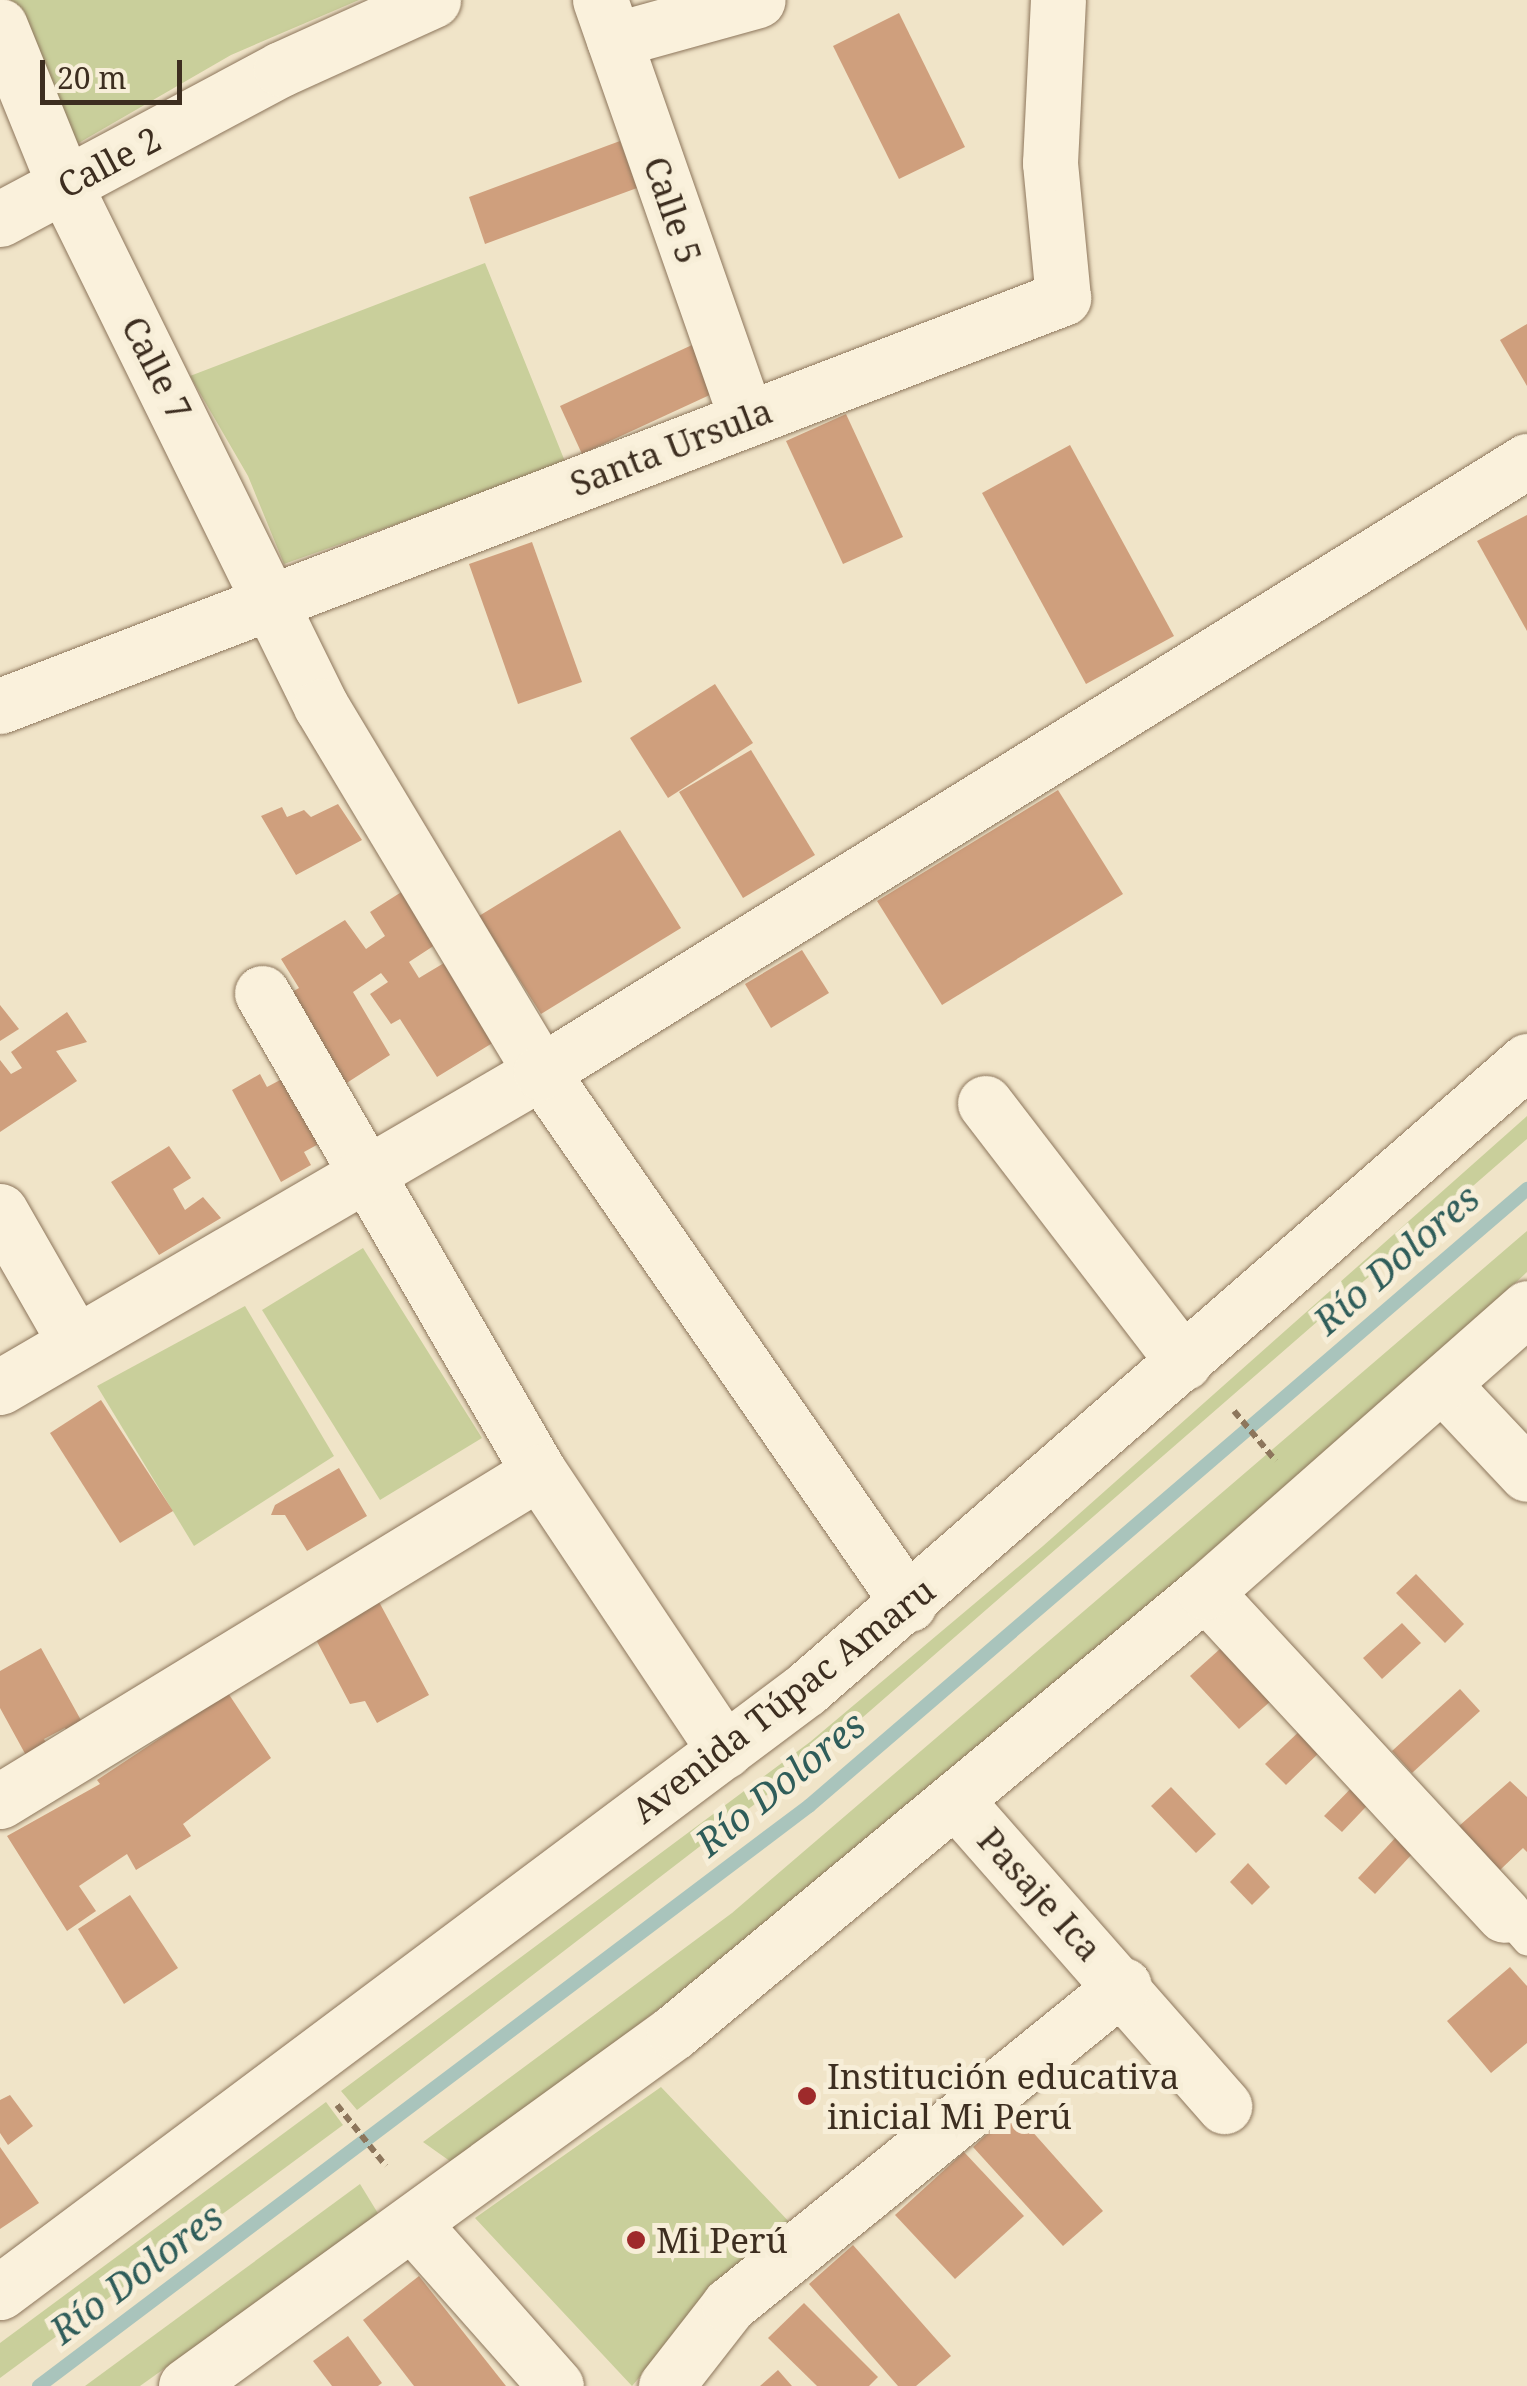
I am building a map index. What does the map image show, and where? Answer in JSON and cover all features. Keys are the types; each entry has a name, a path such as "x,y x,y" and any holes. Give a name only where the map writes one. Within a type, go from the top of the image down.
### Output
{"street":[{"name":"Calle 2","path":"0,219 282,69 433,0"},
{"path":"607,20 758,0"},
{"name":"Santa Ursula","path":"0,706 272,596 1064,298 1050,163 1058,0"},
{"name":"Calle 5","path":"607,20 747,419"},
{"name":"Calle 7","path":"0,26 65,186 272,596 320,706 540,1072 910,1604"},
{"path":"0,1387 74,1340 540,1072 1527,461"},
{"path":"262,994 364,1176 539,1472 724,1751"},
{"name":"Avenida Túpac Amaru","path":"0,2292 724,1751 910,1604 1527,1061"},
{"path":"984,1103 1184,1362"},
{"path":"0,1211 74,1340"},
{"path":"186,2386 674,2032 957,1802 1205,1592 1527,1308"},
{"path":"1443,1385 1527,1474"},
{"path":"0,1801 539,1472"},
{"path":"1205,1592 1515,1928"},
{"name":"Pasaje Ica","path":"957,1802 1124,1985 1224,2106"},
{"path":"666,2386 729,2305 1124,1985"},
{"path":"412,2223 556,2386"}],"path":[{"path":"1234,1410 1277,1462"},
{"path":"330,2098 386,2166"}],"green space":[{"path":"11,0 359,0 231,55 70,148"},
{"path":"485,263 566,464 284,564 248,476 190,376"},
{"path":"1527,1116 1527,1139 824,1751 357,2110 341,2091 810,1742 1043,1546"},
{"path":"1527,1231 1527,1272 1424,1368 1194,1570 755,1936 454,2164 423,2142 732,1913"},
{"path":"363,1248 482,1438 380,1500 262,1310"},
{"path":"245,1306 334,1456 194,1546 97,1386"},
{"name":"Mi Perú","path":"661,2087 793,2226 709,2296 632,2386 475,2218"},
{"path":"326,2102 343,2125 0,2378 0,2343"},
{"path":"360,2184 379,2215 140,2386 85,2386"}],"building":[{"path":"899,13 965,147 899,179 833,46"},
{"path":"620,141 637,188 485,244 469,197"},
{"path":"1527,324 1527,386 1500,340"},
{"path":"705,339 727,387 582,454 560,406"},
{"path":"846,414 903,537 843,564 786,441"},
{"path":"1070,445 1174,636 1086,684 982,493"},
{"path":"1527,515 1527,631 1477,541"},
{"path":"532,542 582,682 518,704 469,564"},
{"path":"715,684 753,743 668,798 630,738"},
{"path":"751,750 815,855 743,898 679,792"},
{"path":"1058,790 1123,894 942,1005 877,901"},
{"path":"338,804 362,840 296,875 261,816 282,807 287,817 304,810 311,817"},
{"path":"620,830 681,928 541,1014 479,916"},
{"path":"403,891 438,943 409,962 419,978 449,960 499,1039 437,1077 400,1019 391,1024 370,994 388,982 381,973 353,992 390,1055 342,1086 285,996 299,988 281,959 345,920 366,949 385,936 370,912"},
{"path":"802,950 829,993 771,1028 745,984"},
{"path":"0,1005 19,1029 0,1041"},
{"path":"67,1012 87,1042 56,1051 77,1081 0,1132 0,1060 11,1074 22,1068 11,1052"},
{"path":"297,1071 333,1136 304,1152 311,1165 281,1182 232,1090 260,1074 267,1087"},
{"path":"169,1146 191,1178 173,1189 185,1210 203,1197 221,1218 159,1255 111,1182"},
{"path":"101,1400 173,1511 120,1543 50,1433"},
{"path":"339,1468 367,1516 307,1551 285,1515 271,1515 275,1505"},
{"path":"1416,1574 1464,1624 1445,1643 1396,1593"},
{"path":"378,1600 429,1695 377,1723 365,1701 350,1704 313,1634"},
{"path":"1402,1623 1421,1643 1382,1679 1363,1658"},
{"path":"1231,1639 1280,1693 1239,1729 1190,1676"},
{"path":"41,1648 87,1731 71,1740 65,1728 44,1739 49,1748 28,1759 0,1708 0,1671"},
{"path":"1460,1689 1480,1711 1412,1773 1392,1751"},
{"path":"228,1693 271,1758 183,1824 191,1836 136,1870 127,1854 79,1886 96,1911 67,1931 7,1836 100,1784 97,1780"},
{"path":"1307,1724 1328,1744 1286,1785 1265,1764"},
{"path":"1363,1776 1380,1792 1342,1832 1324,1816"},
{"path":"1510,1781 1527,1797 1527,1852 1523,1848 1500,1870 1459,1826"},
{"path":"1171,1787 1216,1834 1196,1853 1151,1806"},
{"path":"1397,1836 1414,1852 1375,1894 1358,1878"},
{"path":"1248,1863 1270,1887 1252,1905 1230,1882"},
{"path":"130,1895 178,1968 124,2004 78,1929"},
{"path":"1510,1967 1527,1986 1527,2043 1491,2073 1447,2021"},
{"path":"10,2095 33,2126 8,2145 0,2133 0,2100"},
{"path":"1013,2110 1103,2211 1063,2246 973,2147"},
{"path":"0,2147 39,2203 0,2229"},
{"path":"964,2152 1024,2216 955,2279 895,2215"},
{"path":"853,2245 951,2356 916,2386 898,2386 809,2284"},
{"path":"419,2276 506,2386 414,2386 363,2320"},
{"path":"804,2303 878,2377 869,2386 817,2386 768,2338"},
{"path":"348,2336 382,2383 378,2386 332,2386 313,2361"},
{"path":"778,2370 792,2386 760,2386"}],"waterway":[{"name":"Río Dolores","path":"39,2386 809,1806 1527,1189"}],"place":[{"name":"Institución educativa inicial Mi Perú","path":"807,2096"},
{"name":"Mi Perú","path":"636,2240"}]}
